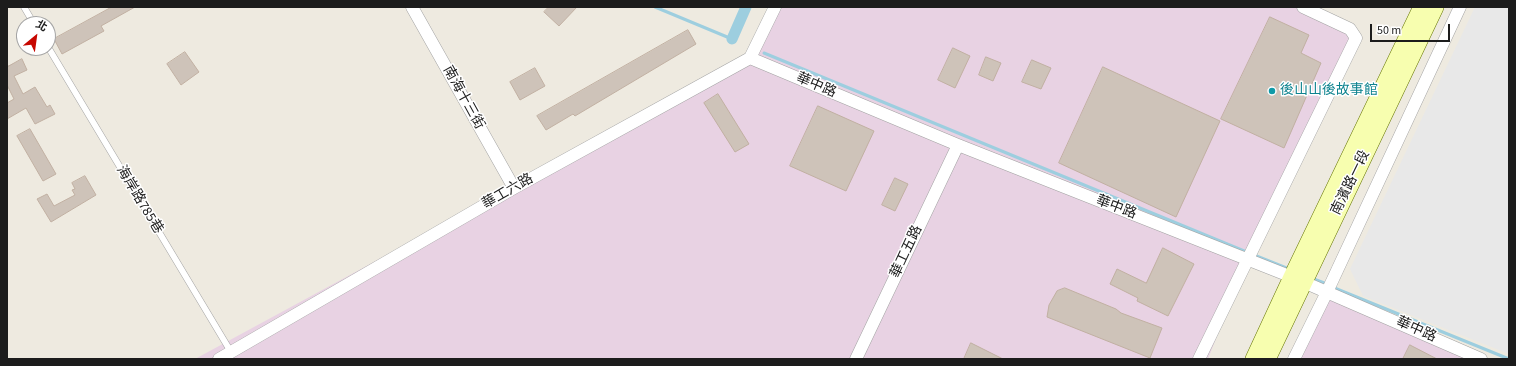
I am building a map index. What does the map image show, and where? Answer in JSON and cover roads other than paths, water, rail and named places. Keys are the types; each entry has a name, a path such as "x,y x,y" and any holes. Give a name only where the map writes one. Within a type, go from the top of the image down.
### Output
{"main road":[{"name":"南濱路一段","path":"1267,359 1297,279 1422,7"},
{"name":"南濱路一段","path":"1254,359 1297,279 1435,7"}],"street":[{"name":"南海十三街","path":"412,7 514,188"},
{"path":"750,58 775,7"},
{"path":"1199,359 1356,38 1350,29 1303,7"},
{"path":"1294,359 1327,292 1460,7"},
{"name":"華工六路","path":"219,359 514,188 750,58"},
{"name":"華中路","path":"750,58 958,145 1297,279 1481,359"},
{"name":"華工五路","path":"856,359 958,145"}],"lane":[{"path":"24,7 29,16"},
{"name":"海岸路785巷","path":"53,56 231,352"}],"waterway":[{"path":"655,7 732,39"},
{"path":"732,39 746,7"},
{"path":"764,53 1249,253"},
{"path":"1254,255 1289,269"},
{"path":"1311,278 1327,284"},
{"path":"1332,287 1509,359"}],"place":[{"name":"後山山後故事館","path":"1272,91"}]}
